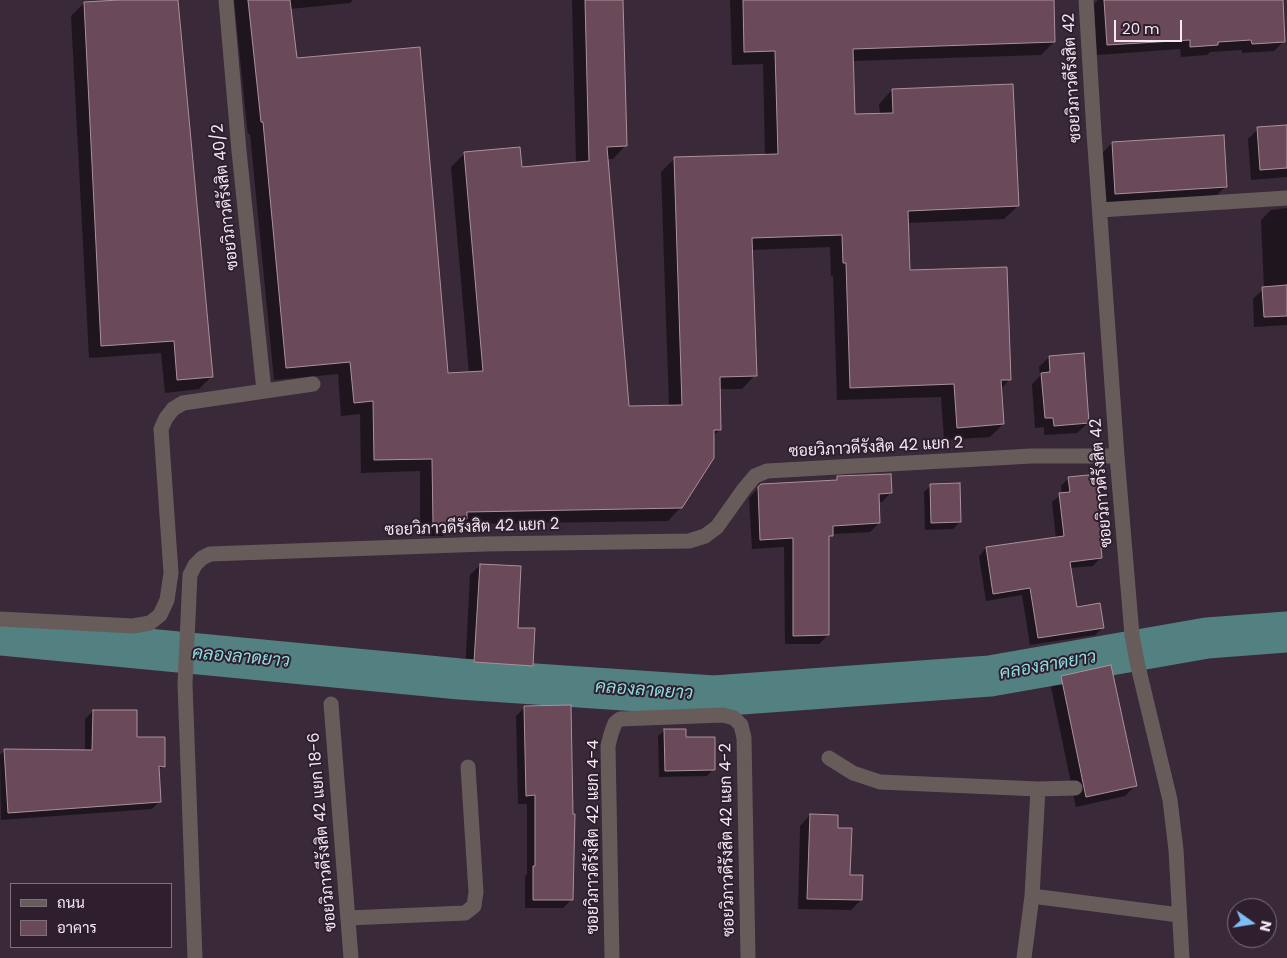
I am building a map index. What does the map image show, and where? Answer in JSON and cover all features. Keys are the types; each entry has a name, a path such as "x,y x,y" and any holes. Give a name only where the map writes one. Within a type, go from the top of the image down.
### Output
{"street":[{"name":"ซอยวิภาวดีรังสิต 40/2","path":"226,0 239,151 264,391"},
{"name":"ซอยวิภาวดีรังสิต 42","path":"1086,0 1117,456 1132,635 1170,800 1182,958"},
{"path":"1100,210 1287,198"},
{"path":"0,619 133,626 150,623 160,615 167,600 171,573 161,429 166,418 173,409 183,403 313,384"},
{"name":"ซอยวิภาวดีรังสิต 42 แยก 2","path":"195,958 185,647 190,575 195,565 202,558 210,554 485,544 689,541 705,536 717,527 744,489 756,476 767,471 1031,456 1117,456"},
{"name":"ซอยวิภาวดีรังสิต 42 แยก 18-6","path":"331,704 351,958"},
{"name":"ซอยวิภาวดีรังสิต 42 แยก 4-2","path":"620,719 723,715 734,718 741,725 744,738 748,958"},
{"name":"ซอยวิภาวดีรังสิต 42 แยก 4-4","path":"612,958 608,746 615,723 620,719"},
{"path":"829,758 853,773 880,782 1038,789 1075,788"},
{"path":"348,918 465,913 474,906 476,892 468,767"},
{"path":"1024,958 1032,896 1038,789"},
{"path":"1032,896 1179,915"}],"building":[{"path":"178,0 213,377 177,380 174,341 101,346 84,2"},
{"path":"248,0 290,0 297,58 420,47 448,373 483,371 464,152 520,147 522,167 589,161 585,0 623,0 627,146 607,147 629,406 682,405 674,157 778,154 775,51 744,52 743,0 1054,0 1055,42 853,49 855,114 893,113 892,89 1013,84 1019,206 908,211 910,270 1007,267 1011,380 1001,380 1004,424 957,428 954,384 850,388 846,263 843,263 842,235 752,238 757,376 720,377 721,430 714,430 714,458 682,508 467,512 467,519 457,519 457,523 433,524 432,459 374,460 373,401 354,403 350,362 286,368 263,122 261,122"},
{"path":"1104,0 1283,0 1285,42 1252,44 1251,40 1218,42 1218,45 1190,47 1190,40 1107,45"},
{"path":"1287,125 1287,168 1260,170 1257,127"},
{"path":"1224,135 1227,187 1115,194 1112,142"},
{"path":"1287,285 1287,316 1264,317 1262,287"},
{"path":"1084,353 1089,423 1054,426 1053,418 1045,418 1041,373 1050,372 1049,356"},
{"path":"891,474 892,493 879,494 880,523 833,526 833,536 829,536 829,635 793,636 793,538 760,540 758,487 761,484 837,480 837,476"},
{"path":"1098,474 1103,536 1100,536 1102,558 1070,562 1077,607 1100,603 1104,628 1038,638 1030,588 993,594 986,547 1064,536 1059,493 1070,492 1068,477"},
{"path":"960,483 961,522 931,523 930,484"},
{"path":"480,564 521,566 518,628 535,628 533,666 474,662"},
{"path":"1111,665 1137,786 1086,797 1061,676"},
{"path":"571,705 573,814 575,814 573,900 533,900 535,795 526,796 524,706"},
{"path":"93,710 137,710 137,737 165,737 165,767 159,766 161,802 8,813 4,749 92,750"},
{"path":"664,729 686,729 686,737 715,737 715,770 665,771"},
{"path":"810,814 838,815 838,828 852,828 850,875 863,875 862,900 807,899"}],"waterway":[{"name":"คลองลาดยาว","path":"0,635 460,679 714,696 990,676 1207,638 1287,632"}]}
